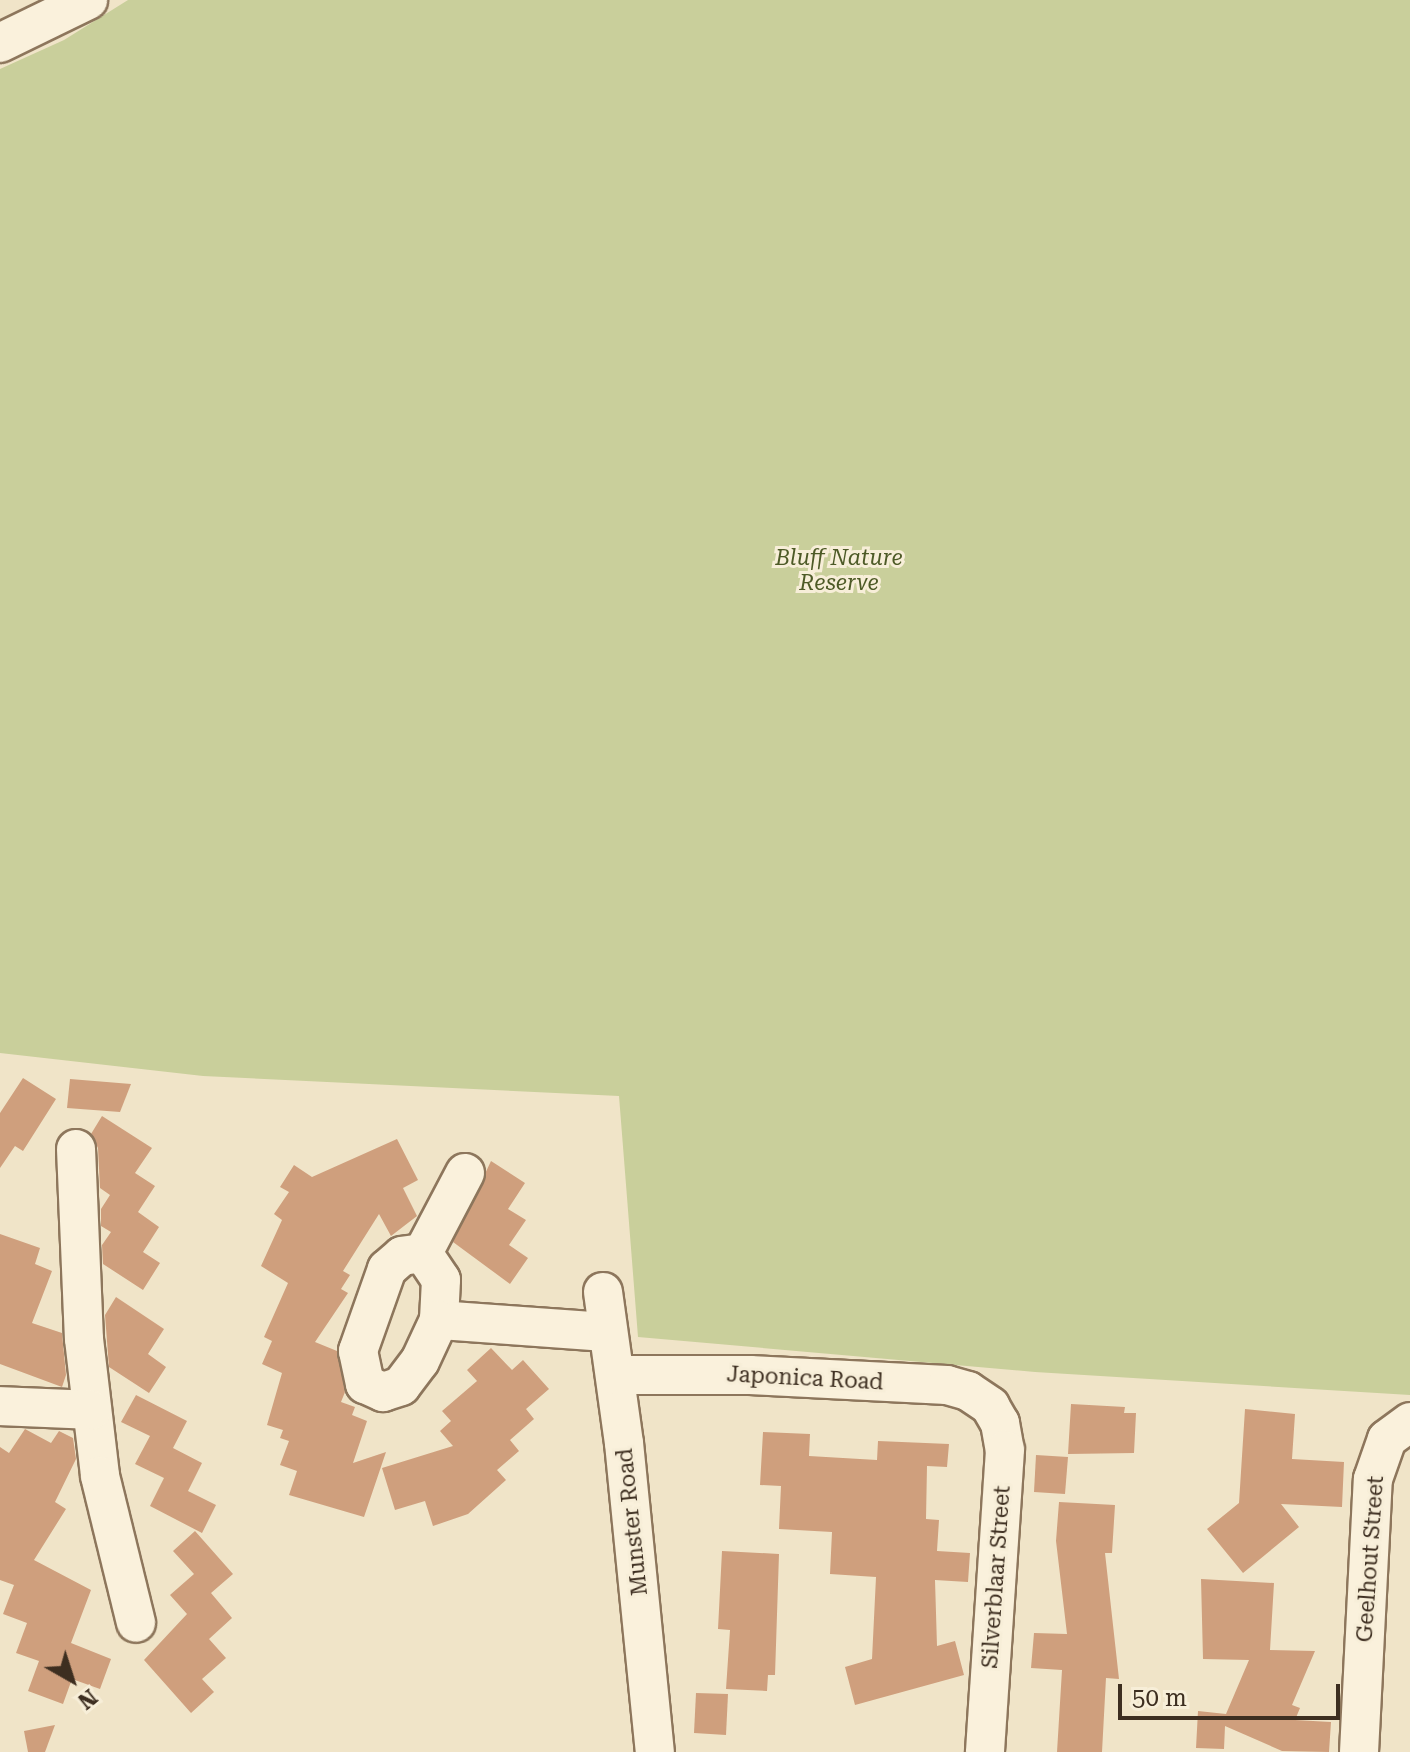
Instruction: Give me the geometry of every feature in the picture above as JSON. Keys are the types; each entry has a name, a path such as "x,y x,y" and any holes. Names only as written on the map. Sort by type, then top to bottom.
{"street":[{"path":"0,43 88,0"},
{"path":"76,1149 92,1410 100,1476 136,1623"},
{"path":"423,1253 465,1173"},
{"path":"423,1253 441,1280 439,1320 420,1361 401,1386 383,1392 365,1384 359,1375 358,1351 387,1269 402,1256 423,1253"},
{"name":"Munster Road","path":"603,1292 615,1375 655,1752"},
{"path":"439,1320 608,1332"},
{"name":"Japonica Road","path":"615,1375 750,1375 947,1385 968,1391 990,1406"},
{"path":"0,1406 92,1410"},
{"name":"Silverblaar Street","path":"985,1752 1005,1450 1000,1423 990,1406"},
{"name":"Geelhout Street","path":"1359,1752 1373,1479 1378,1456 1406,1423"}],"green space":[{"name":"Bluff Nature Reserve","path":"128,0 1410,0 1410,1395 1035,1372 638,1337 619,1096 203,1076 0,1053 0,69 64,40"}],"building":[{"path":"23,1078 56,1099 23,1151 15,1146 0,1168 0,1113"},
{"path":"70,1079 131,1084 120,1112 67,1108"},
{"path":"102,1116 152,1148 135,1173 155,1186 138,1212 159,1227 143,1252 160,1263 143,1290 103,1264 102,1245 111,1232 101,1226 101,1209 110,1195 100,1188 98,1148 91,1134"},
{"path":"397,1139 418,1180 403,1188 417,1216 391,1236 379,1214 343,1271 350,1275 341,1289 348,1293 315,1342 337,1351 345,1392 341,1402 355,1407 352,1415 367,1421 353,1463 386,1452 364,1517 289,1495 297,1471 280,1465 289,1441 280,1438 283,1430 267,1425 282,1373 262,1364 272,1341 264,1337 288,1283 261,1266 282,1220 274,1214 289,1192 280,1187 294,1165 312,1177"},
{"path":"491,1161 525,1183 508,1209 526,1220 509,1245 528,1258 510,1284 453,1242"},
{"path":"0,1234 40,1248 35,1264 52,1271 32,1323 62,1333 66,1375 62,1387 0,1364"},
{"path":"116,1297 164,1329 148,1354 166,1367 149,1393 109,1367 105,1315"},
{"path":"491,1348 512,1370 523,1360 549,1389 526,1409 534,1419 510,1440 519,1451 497,1470 506,1480 468,1514 433,1526 425,1501 395,1510 382,1468 453,1446 440,1431 451,1421 442,1411 477,1381 467,1370"},
{"path":"136,1395 187,1421 173,1448 202,1463 188,1491 216,1505 202,1533 150,1506 164,1478 135,1464 150,1436 121,1422"},
{"path":"1071,1404 1125,1407 1124,1413 1136,1413 1134,1453 1068,1454"},
{"path":"1245,1409 1295,1414 1292,1459 1344,1462 1342,1507 1281,1504 1299,1527 1243,1573 1207,1529 1239,1503"},
{"path":"25,1429 51,1443 59,1431 73,1438 76,1459 55,1502 66,1509 34,1560 91,1590 71,1643 111,1659 100,1689 72,1679 63,1704 28,1691 39,1661 16,1653 27,1623 3,1614 14,1585 0,1580 0,1447 9,1453"},
{"path":"763,1432 810,1434 809,1456 877,1460 878,1441 949,1444 947,1467 927,1466 926,1519 939,1520 937,1551 970,1553 968,1582 935,1580 937,1646 955,1641 964,1675 855,1705 845,1667 872,1659 876,1577 830,1574 832,1532 779,1529 781,1486 760,1485"},
{"path":"1036,1455 1068,1457 1065,1494 1034,1492"},
{"path":"1059,1502 1115,1505 1112,1553 1105,1553 1119,1679 1106,1678 1102,1752 1057,1752 1062,1670 1031,1668 1034,1633 1067,1634 1056,1541"},
{"path":"195,1531 233,1574 211,1593 232,1618 209,1639 226,1658 202,1679 214,1692 191,1713 144,1660 187,1614 170,1595 194,1574 173,1551"},
{"path":"722,1551 779,1554 775,1675 768,1675 767,1691 726,1689 730,1630 718,1629"},
{"path":"1201,1579 1274,1583 1270,1650 1315,1651 1292,1705 1300,1708 1295,1720 1331,1722 1329,1752 1282,1751 1225,1726 1224,1749 1196,1748 1198,1711 1226,1714 1249,1660 1203,1659"},
{"path":"696,1693 728,1694 726,1735 694,1733"},
{"path":"55,1725 45,1752 28,1752 24,1731"}]}
